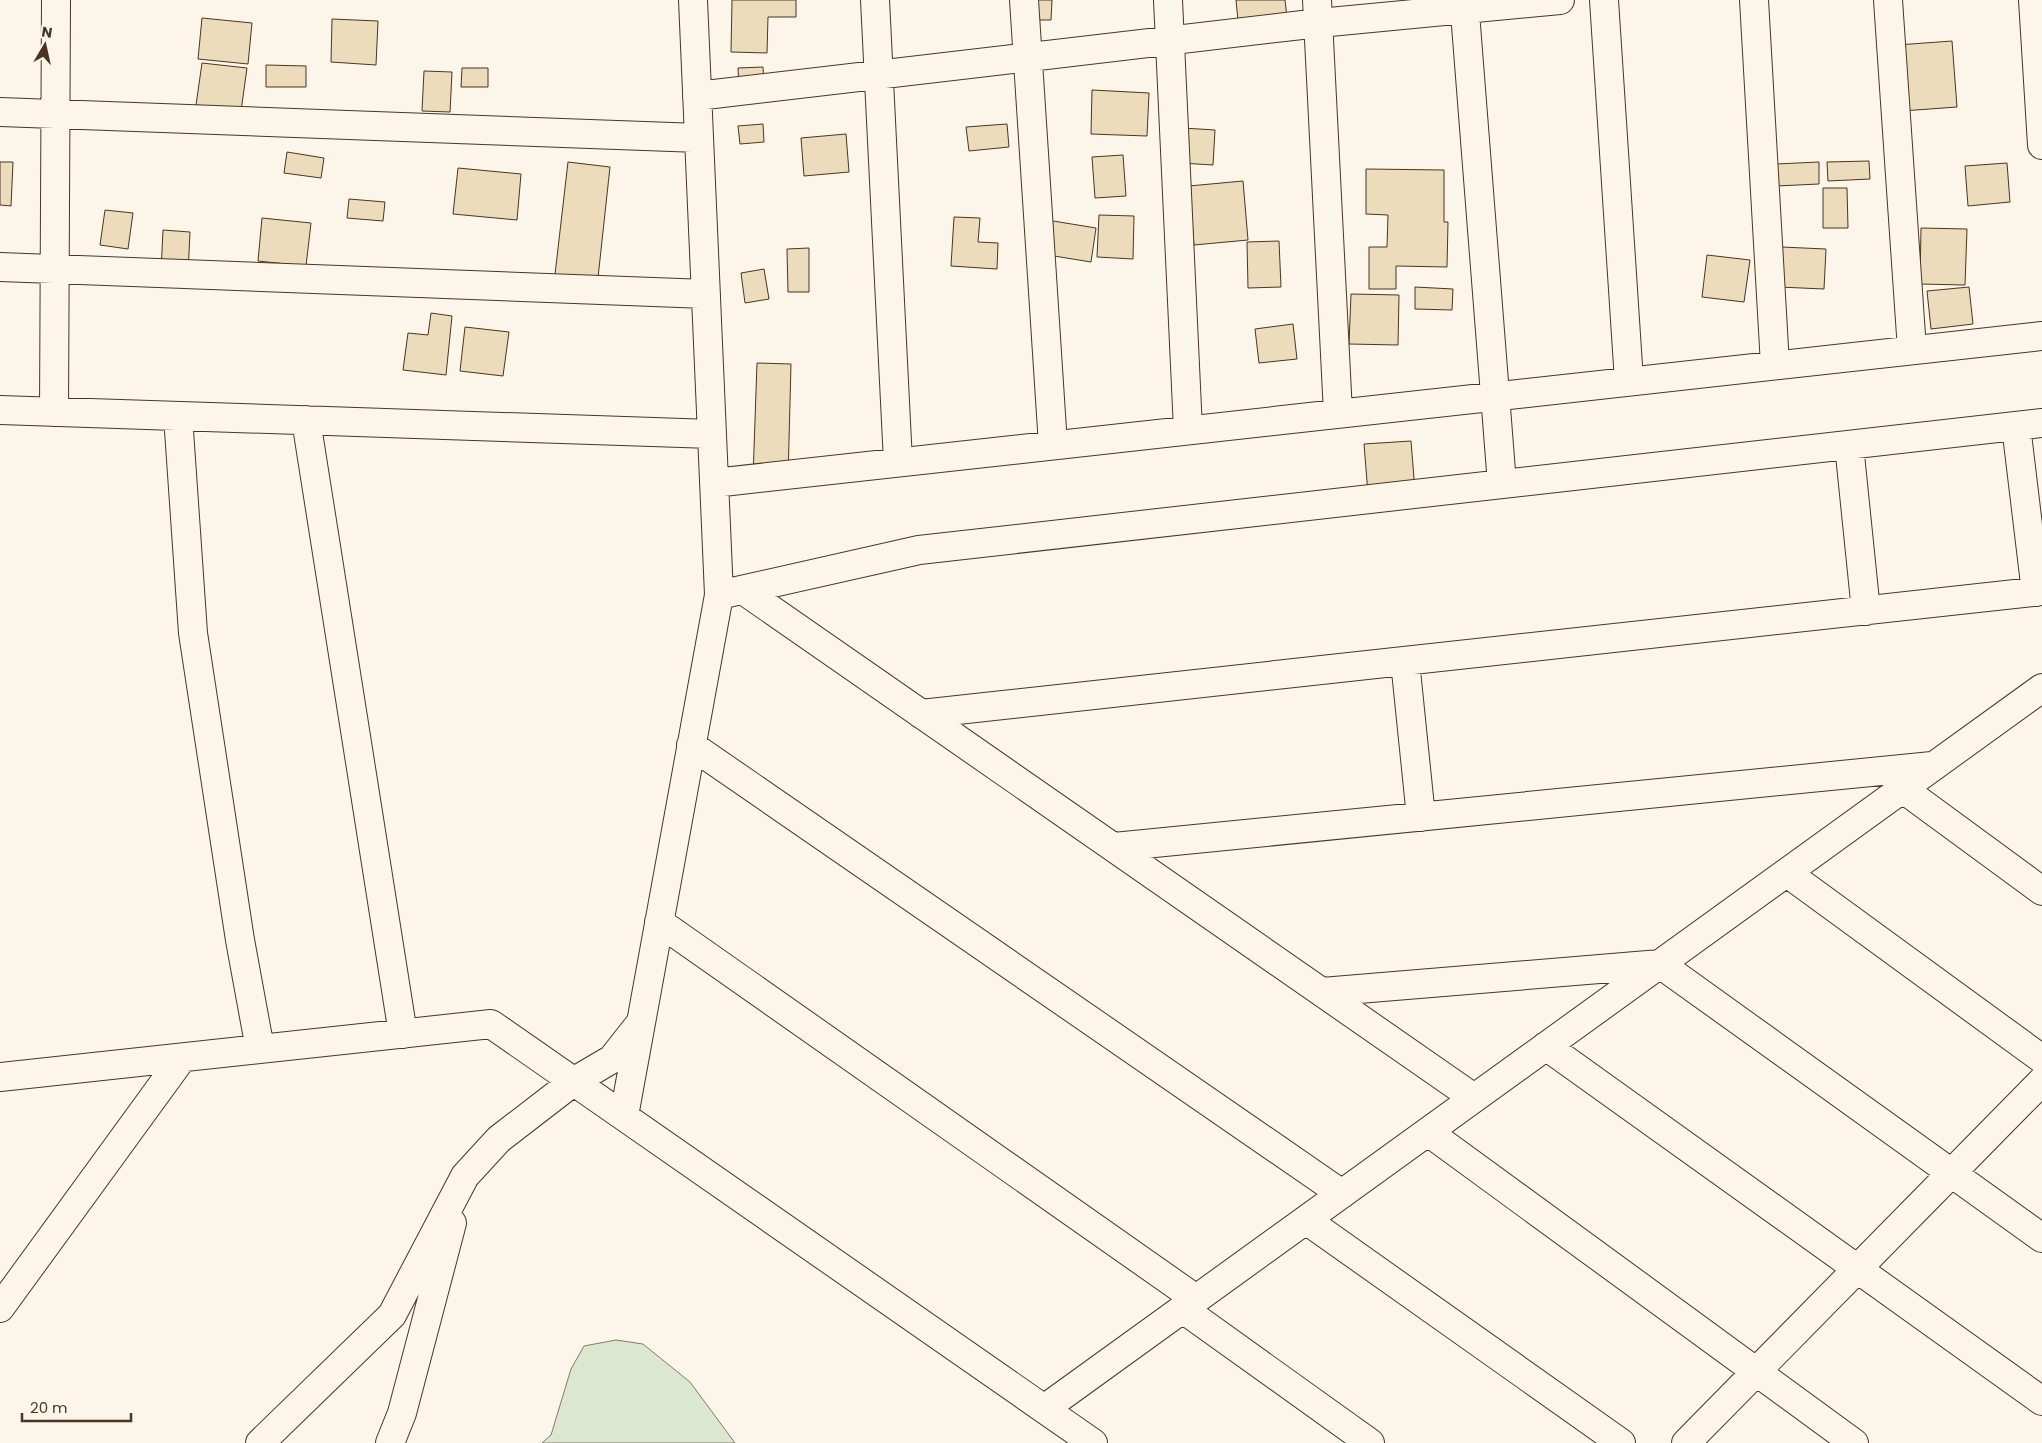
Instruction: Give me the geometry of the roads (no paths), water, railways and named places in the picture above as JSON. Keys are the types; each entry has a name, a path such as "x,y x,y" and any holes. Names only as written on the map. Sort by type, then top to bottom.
{"street":[{"path":"54,412 56,0"},
{"path":"624,1116 691,745 731,592 714,483 693,0"},
{"path":"875,0 898,462"},
{"path":"1024,0 1053,445"},
{"path":"1168,0 1188,430"},
{"path":"697,96 1170,40 1318,11 1560,0"},
{"path":"1604,0 1629,381"},
{"path":"1754,0 1775,365"},
{"path":"1888,0 1912,350"},
{"path":"2033,0 2042,145"},
{"path":"1464,5 1502,484"},
{"path":"1318,11 1338,413"},
{"path":"0,112 699,138"},
{"path":"0,267 706,294"},
{"path":"714,483 2042,336"},
{"path":"0,410 712,434"},
{"path":"178,416 193,633 240,940 260,1050"},
{"path":"306,420 403,1034"},
{"path":"731,592 919,550 2029,425 2039,592 922,714"},
{"path":"1849,445 1866,611"},
{"path":"731,592 922,714 1474,1098"},
{"path":"1405,661 1422,817"},
{"path":"1044,1409 2042,688"},
{"path":"691,745 1342,1194"},
{"path":"1114,847 1934,766"},
{"path":"1903,789 2042,891"},
{"path":"1786,873 2042,1059"},
{"path":"659,922 1190,1304 1370,1443"},
{"path":"1322,992 1660,964 2042,1238"},
{"path":"260,1443 392,1315 465,1176 499,1139 573,1082 612,1059 641,1023"},
{"path":"0,1077 491,1024 1093,1443"},
{"path":"1546,1046 2042,1401"},
{"path":"0,1308 182,1058"},
{"path":"1686,1443 2042,1081"},
{"path":"1428,1132 1854,1443"},
{"path":"390,1443 402,1413 465,1176"},
{"path":"1306,1220 1621,1443"}]}
